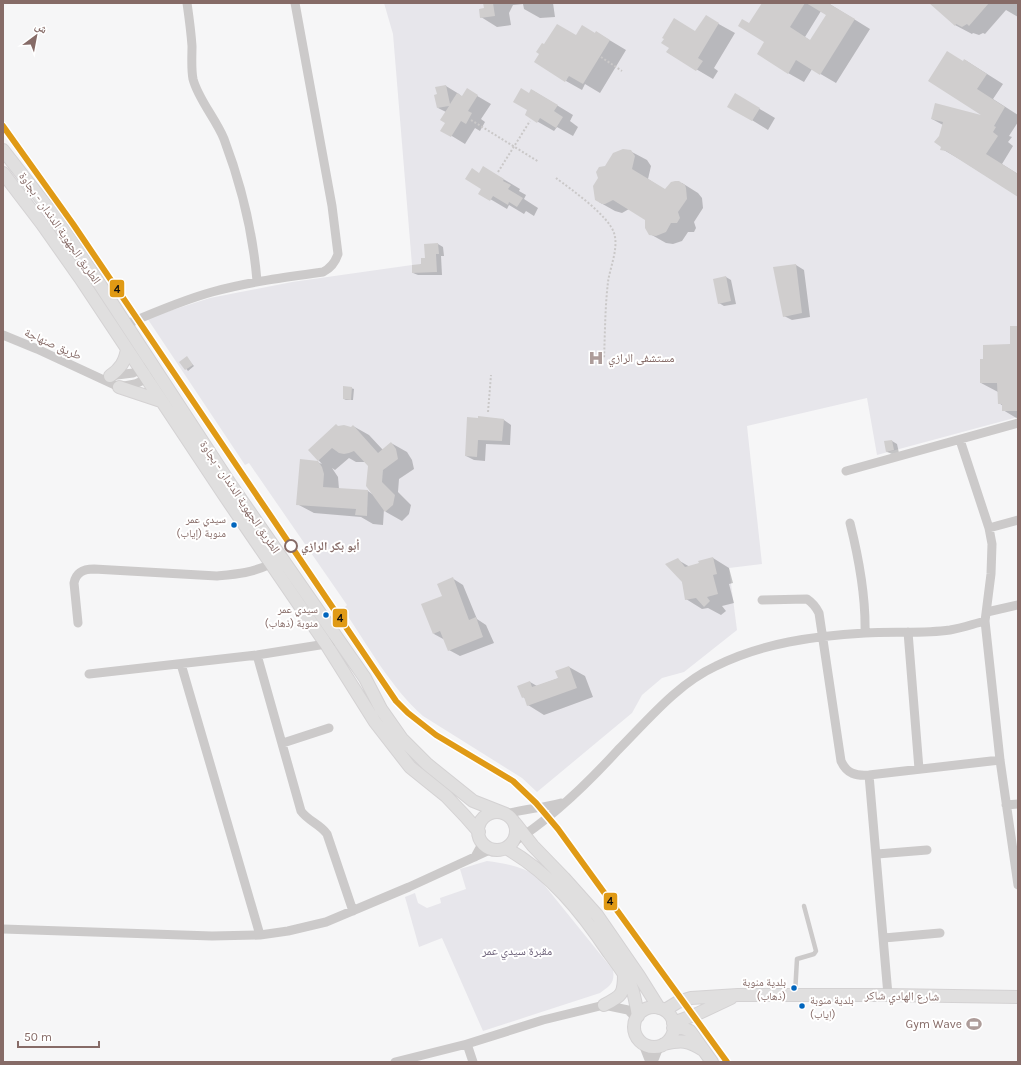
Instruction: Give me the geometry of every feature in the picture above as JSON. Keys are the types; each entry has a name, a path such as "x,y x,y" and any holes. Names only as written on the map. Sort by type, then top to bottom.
{"main road":[{"name":"الطريق الجهوية الدندان - بجاوة","path":"3,150 52,213 156,368 332,642 375,722 410,767 446,796 480,835"},
{"name":"الطريق الجهوية الدندان - بجاوة","path":"3,172 42,224 271,564 332,642 365,678 381,709 402,739 427,764 473,801 506,814"},
{"path":"110,376 120,367 127,349"},
{"path":"119,387 161,401"},
{"path":"515,823 516,835 509,846 501,849 492,849 487,846 480,835 481,822 489,814 494,812 506,814 511,818 525,835 533,846 597,915 673,1025 690,1031 709,1057"},
{"path":"509,846 540,870 557,886 596,934 624,974 632,987 637,1017 634,1030 639,1040 648,1046 662,1045 680,1040 698,1047 709,1057"},
{"path":"604,1005 620,996 624,989 624,974"},
{"name":"شارع الهادي شاكر","path":"673,1025 738,995"},
{"name":"شارع الهادي شاكر","path":"662,1009 691,998 738,995 1018,997"},
{"path":"637,1017 645,1010 650,1008 662,1009"},
{"path":"690,1031 697,1014"},
{"path":"662,1045 671,1037 673,1025"}],"street":[{"path":"187,3 192,44 193,78 200,95 216,121 224,138 235,172 251,233 257,281"},
{"path":"127,324 187,300 212,292 257,281 323,272 333,265 338,254 332,206 295,3"},
{"name":"طريق صنهاجة","path":"3,335 119,387 135,384 144,374 156,368"},
{"name":"طريق صنهاجة","path":"94,376 144,374"},
{"path":"846,471 1018,423"},
{"path":"960,440 990,528 992,558 986,617 1000,760 1018,885"},
{"path":"990,528 1018,520"},
{"path":"850,523 857,551 864,599 866,633"},
{"path":"78,623 74,583 75,578 82,570 94,569 217,576 254,571 271,564"},
{"path":"762,600 807,599 812,602 819,613 821,637 841,761 843,766 851,773 857,776 1000,760"},
{"path":"509,846 525,835 595,775 676,692 695,677 714,666 751,651 775,644 821,637 866,633 949,630 1018,605"},
{"path":"908,632 919,769"},
{"path":"89,674 257,655 332,642"},
{"path":"257,655 301,811 327,834 353,911"},
{"path":"181,664 260,935"},
{"path":"283,743 329,728"},
{"path":"869,774 888,995"},
{"path":"506,814 524,809 540,808 564,802"},
{"path":"1006,805 1018,804"},
{"path":"475,857 481,846 480,835"},
{"path":"3,929 164,935 260,935 307,927 326,922 492,849"},
{"path":"877,854 927,850"},
{"path":"884,938 940,933"},
{"path":"395,1062 426,1059 467,1044 543,1020 604,1005 628,1010 637,1017"},
{"path":"467,1044 473,1062"},
{"path":"643,1044 651,1062"},
{"path":"651,1062 662,1045"}],"lane":[{"path":"795,995 798,959 816,952 804,906"}],"path":[{"path":"601,58 622,71"},
{"path":"471,120 539,162"},
{"path":"498,172 530,121"},
{"path":"556,178 581,197 606,220 614,233 615,244 608,282 604,359"},
{"path":"488,412 491,375"}],"green space":[{"name":"مستشفى الرازي","path":"384,3 1018,3 1018,417 877,455 867,398 747,426 762,564 729,568 737,630 684,672 662,678 642,695 632,713 537,792 522,778 423,716 400,692 380,665 343,609 347,605 249,463 245,465 147,318 210,298 292,282 412,265 393,34"},
{"name":"مقبرة سيدي عمر","path":"487,861 513,866 537,876 613,970 613,978 609,986 600,993 483,1031 442,938 419,947 405,897 415,893 418,903 427,908 441,903 440,898 466,889 460,869"}],"building":[{"path":"483,3 493,3 495,16 480,18 479,9 484,8"},
{"path":"762,3 805,3 790,27 810,40 826,15 806,3 828,3 855,19 820,75 796,60 788,74 757,54 764,42 738,26 742,19 749,23"},
{"path":"929,3 989,3 969,26 967,24 962,27 956,24 955,26"},
{"path":"706,15 719,23 698,58 703,61 696,71 666,52 669,48 661,43 664,39 662,38 674,18 695,31"},
{"path":"557,24 576,35 582,25 595,33 596,31 610,40 583,84 569,76 565,82 534,62 539,54 536,52 542,43 544,44"},
{"path":"947,51 963,61 964,59 987,74 977,89 1005,107 994,126 996,127 993,132 998,136 986,154 1018,174 1018,197 946,151 940,150 941,147 934,142 939,136 943,122 931,119 935,103 981,115 928,81"},
{"path":"446,85 450,104 457,93 462,96 467,88 478,95 468,111 472,113 466,124 461,121 451,137 440,131 445,123 440,120 449,106 437,108 434,95 437,94 435,87"},
{"path":"521,88 529,93 531,89 558,105 554,111 563,117 556,128 540,118 537,123 525,115 527,110 513,102"},
{"path":"735,93 760,108 752,121 727,107"},
{"path":"623,149 631,150 635,156 632,169 665,189 671,182 675,181 679,181 685,185 687,199 678,212 680,218 677,223 671,223 666,232 656,236 649,235 645,228 645,220 613,200 602,204 595,200 593,186 598,178 596,172 599,167 605,166 613,153"},
{"path":"483,166 504,179 503,181 511,185 508,189 523,198 517,207 509,202 508,205 493,196 490,201 478,194 481,189 465,179 472,168 479,173"},
{"path":"438,243 439,254 436,254 437,272 412,273 412,265 421,264 421,258 425,258 424,244"},
{"path":"796,264 802,313 783,317 773,267"},
{"path":"726,276 731,301 718,304 713,279"},
{"path":"1010,326 1018,326 1018,411 1002,411 1002,404 998,404 997,383 980,383 980,359 983,359 983,345 1010,344"},
{"path":"187,356 193,365 185,370 179,362"},
{"path":"343,386 352,387 351,400 343,399"},
{"path":"478,416 504,419 502,441 478,440 477,457 465,456 467,417 478,418"},
{"path":"336,424 338,426 344,425 351,427 353,425 378,453 391,442 396,449 398,459 383,470 382,482 395,495 393,505 385,512 366,486 368,466 354,451 344,454 339,453 332,448 318,461 308,450"},
{"path":"892,440 894,450 886,452 884,441"},
{"path":"300,459 318,461 324,474 323,487 368,490 367,516 355,515 356,509 296,505"},
{"path":"713,557 717,574 713,575 718,594 707,597 710,601 704,607 696,598 685,600 682,582 665,564 678,558 685,567 699,563 698,561"},
{"path":"453,577 469,620 476,617 483,637 448,651 440,631 433,634 421,604 442,596 437,584"},
{"path":"569,666 577,688 527,706 524,697 522,698 517,686 530,681 532,687 558,678 555,671"}],"transit line":[{"name":"4","path":"3,126 73,224 396,701 408,713 436,735 513,781 536,803 558,829 727,1062"}],"place":[{"name":"مستشفى الرازي","path":"596,358"},
{"name":"سيدي عمر منوبة (إياب)","path":"234,525"},
{"name":"أبو بكر الرازي","path":"291,546"},
{"name":"سيدي عمر منوبة (ذهاب)","path":"326,615"},
{"name":"بلدية منوبة (ذهاب)","path":"794,988"},
{"name":"بلدية منوبة (إياب)","path":"802,1006"},
{"name":"Gym Wave","path":"974,1024"}]}
